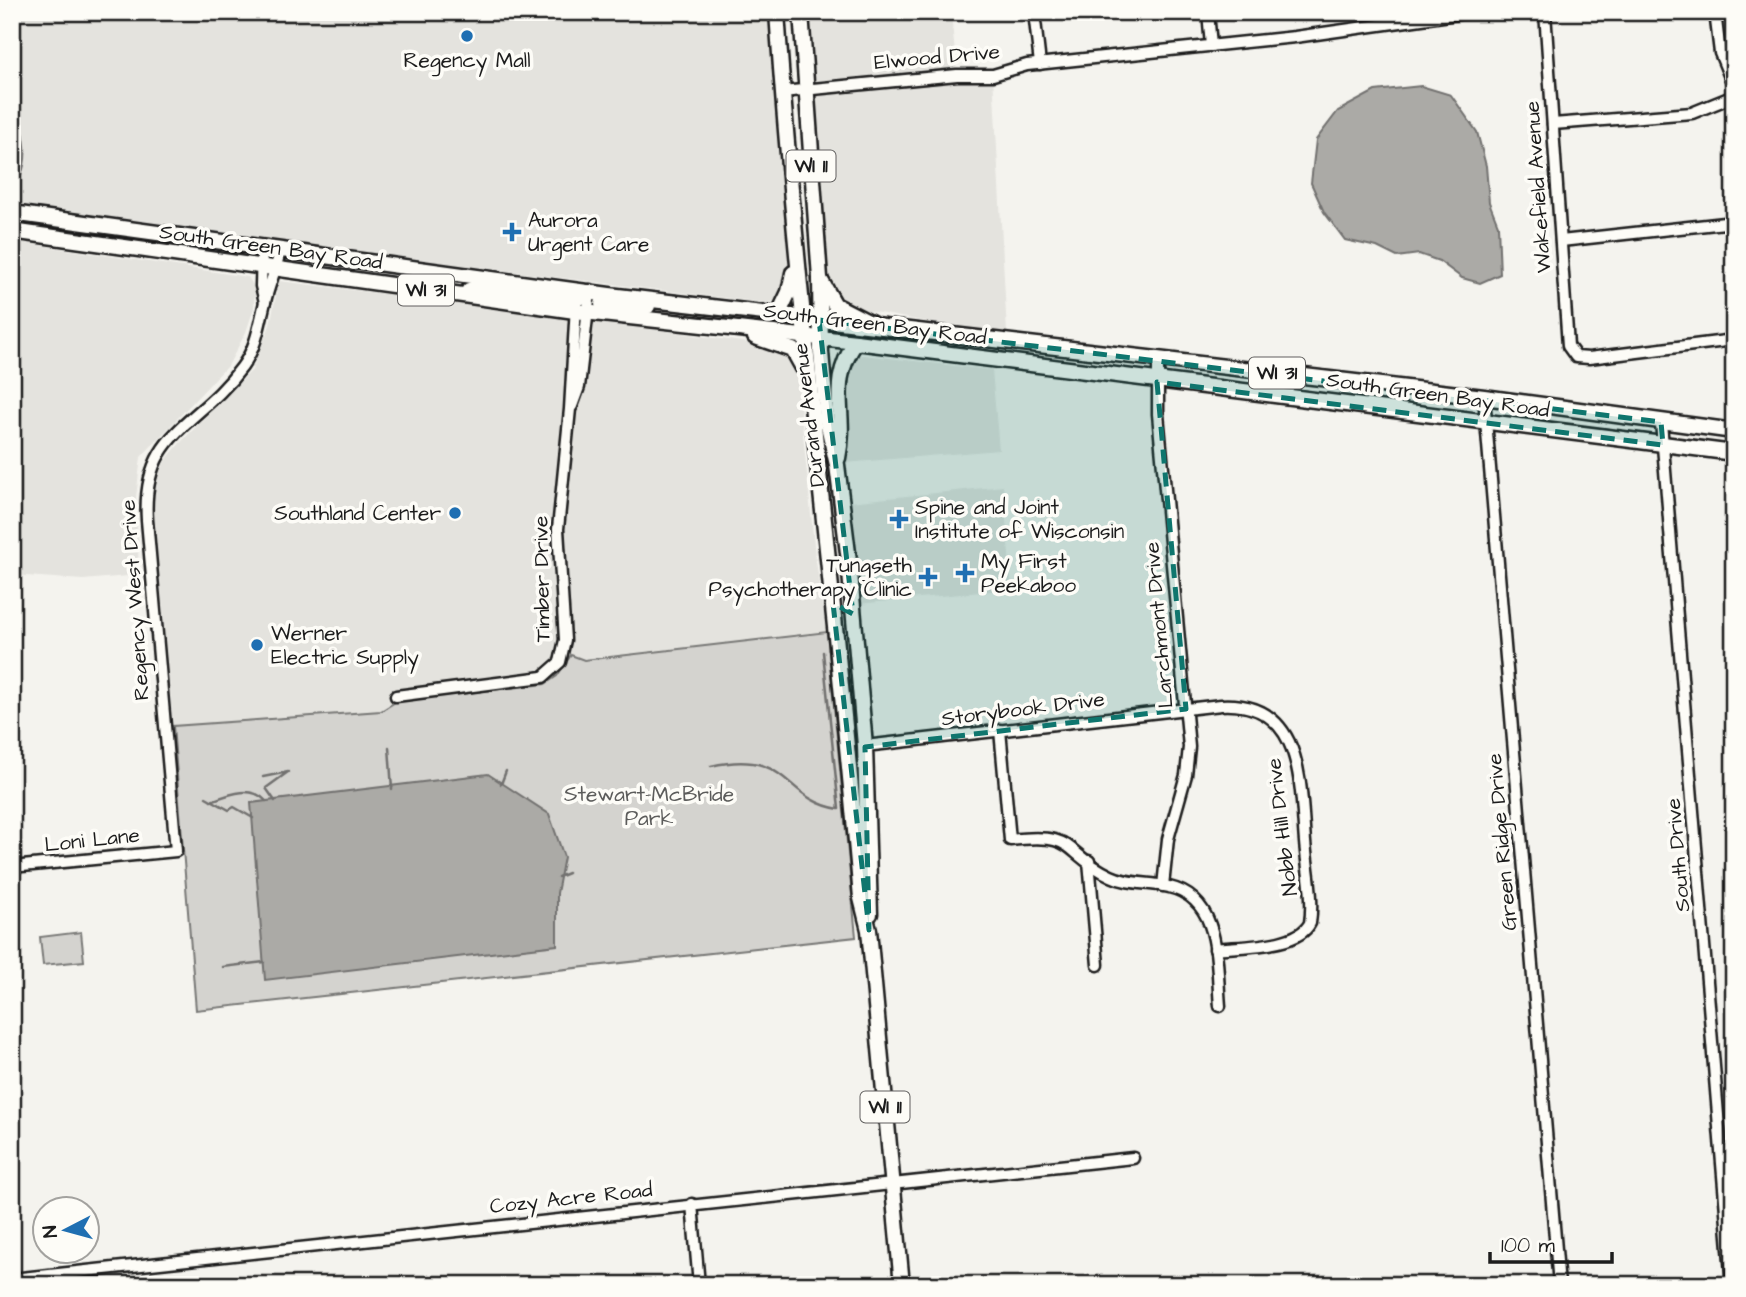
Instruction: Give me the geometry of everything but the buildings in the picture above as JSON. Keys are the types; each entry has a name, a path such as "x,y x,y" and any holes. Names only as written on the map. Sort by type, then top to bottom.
{"main road":[{"name":"Durand Avenue","path":"777,12 808,379 833,603 861,898 869,930"},
{"name":"Durand Avenue","path":"800,12 820,278 819,320 827,421 849,561 865,746 871,897 869,930 902,1285"},
{"name":"South Green Bay Road","path":"12,213 155,234 262,258"},
{"path":"12,224 30,227 60,221"},
{"name":"South Green Bay Road","path":"12,231 133,249 172,248 262,258"},
{"path":"43,236 59,233 132,241 155,234"},
{"path":"778,315 789,292 796,254"},
{"path":"262,258 278,261"},
{"name":"South Green Bay Road","path":"278,261 421,281 466,275 720,327 1734,453"},
{"name":"South Green Bay Road","path":"278,261 437,292 690,304 1484,397 1734,431"},
{"path":"820,278 835,305 879,327"},
{"path":"720,327 793,350 808,379"},
{"path":"836,465 842,439 838,387 842,361 856,342"},
{"path":"826,555 838,570 845,568 849,561"},
{"path":"833,603 853,617"}],"street":[{"path":"1034,12 1040,64"},
{"path":"1208,12 1211,46"},
{"name":"Elwood Drive","path":"782,92 957,75 993,75 1040,64 1211,46 1389,18 1471,12"},
{"name":"Wakefield Avenue","path":"1545,12 1569,346 1576,357 1734,340"},
{"path":"1715,12 1720,53 1734,87"},
{"path":"1553,124 1692,113 1734,96"},
{"path":"1561,241 1734,222"},
{"name":"Regency West Drive","path":"262,258 265,302"},
{"name":"Regency West Drive","path":"176,851 158,657 147,481 165,445 243,366 260,330 265,302 278,261"},
{"name":"Timber Drive","path":"396,696 542,677 560,662 565,640 558,529 583,301"},
{"name":"Larchmont Drive","path":"1158,360 1157,382 1186,709 1186,775 1168,839 1163,886"},
{"name":"Green Ridge Drive","path":"1484,397 1559,1285"},
{"name":"South Drive","path":"1661,422 1732,1285"},
{"name":"Nobb Hill Drive","path":"1186,709 1229,705 1264,714 1282,730 1298,762 1310,923 1303,934 1292,940 1215,949"},
{"name":"Storybook Drive","path":"865,746 1186,709"},
{"path":"1000,730 1010,840 1055,839 1070,845 1116,879 1163,886 1187,894 1202,907 1211,924 1220,1006"},
{"name":"Loni Lane","path":"12,867 176,851"},
{"path":"1089,861 1098,965"},
{"name":"Cozy Acre Road","path":"12,1279 1133,1158"},
{"path":"692,1204 699,1285"}],"highlighted area":[{"path":"819,320 1661,422 1663,445 1157,382 1186,709 865,747 869,930 833,603 853,614"}],"shaded area":[{"path":"12,12 769,12 789,275 780,295 772,302 764,303 249,239 12,204"},
{"path":"807,12 951,12 957,75 993,75 1007,333 937,324 848,307 836,299 829,284 822,224"},
{"path":"1421,86 1451,95 1477,132 1486,166 1489,202 1498,225 1500,274 1480,283 1462,278 1439,261 1419,254 1397,257 1377,247 1345,240 1324,212 1311,183 1316,140 1338,111 1375,91"},
{"path":"12,105 24,134 25,158 19,178 12,185"},
{"path":"12,241 248,277 255,288 254,308 246,332 229,364 141,457 136,497 139,575 83,580 12,575"},
{"path":"279,281 542,313 789,351 796,363 815,555 827,632 584,660 554,654 549,665 534,674 396,690 397,701 381,711 173,726 153,505 155,481 165,461 180,443 252,370 270,325"},
{"path":"855,356 992,370 999,450 845,463 841,386"},
{"path":"1003,486 1012,589 858,604 849,502"},
{"path":"488,774 549,814 564,857 557,893 557,945 265,980 251,803"}],"green space":[{"name":"Stewart-McBride Park","path":"827,632 856,937 196,1010 173,726 381,711 397,701 545,684 557,676 571,655 584,660"},
{"path":"81,932 84,961 43,965 40,937"}],"waterway":[{"path":"711,766 737,762 772,769 806,796 820,804 839,809 823,652"},
{"path":"389,747 392,789"},
{"path":"501,784 506,771"},
{"path":"263,777 288,772 266,788 275,801"},
{"path":"211,801 240,792 254,793 266,801"},
{"path":"206,797 229,810 234,807 253,818"},
{"path":"558,877 568,873"},
{"path":"223,967 264,962"}],"place":[{"name":"Regency Mall","path":"467,36"},
{"name":"Aurora Urgent Care","path":"512,232"},
{"name":"Southland Center","path":"455,513"},
{"name":"Spine and Joint Institute of Wisconsin","path":"899,519"},
{"name":"My First Peekaboo","path":"965,573"},
{"name":"Tungseth Psychotherapy Clinic","path":"928,577"},
{"name":"Werner Electric Supply","path":"257,645"}]}
